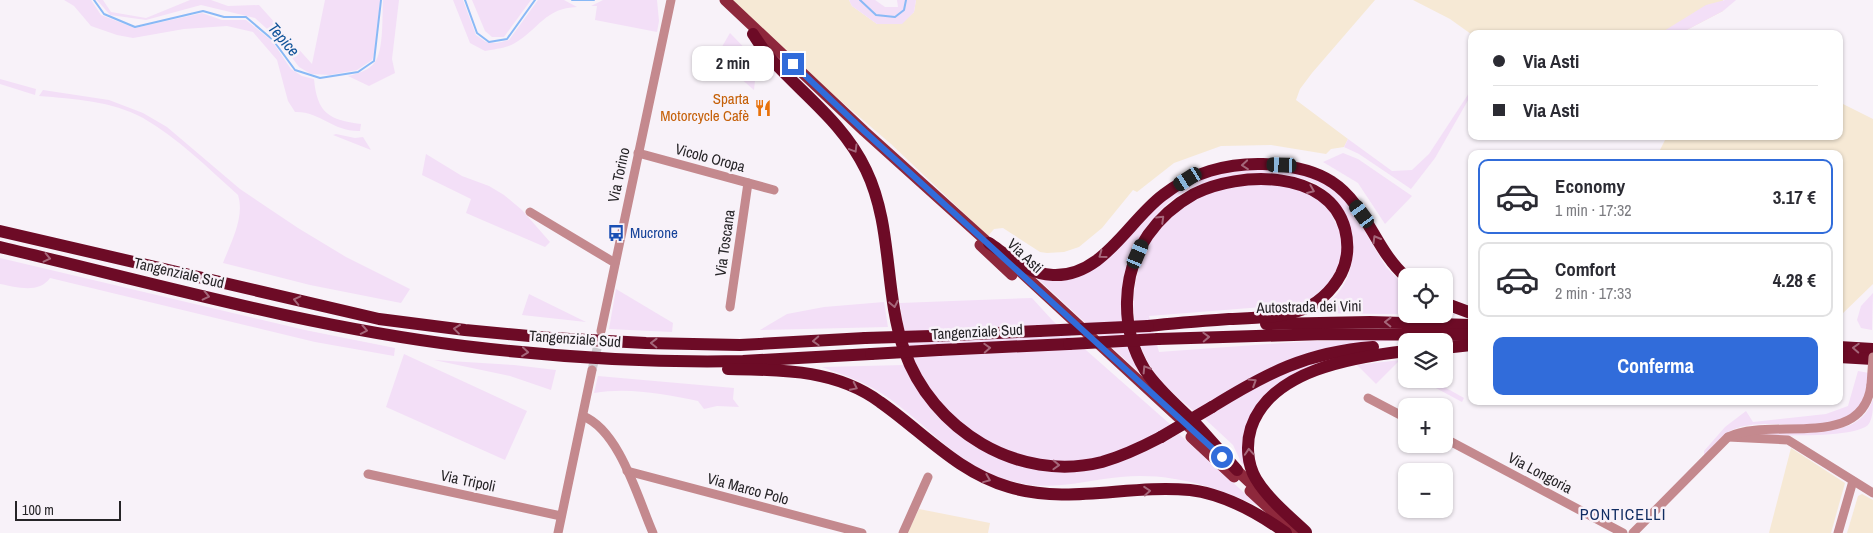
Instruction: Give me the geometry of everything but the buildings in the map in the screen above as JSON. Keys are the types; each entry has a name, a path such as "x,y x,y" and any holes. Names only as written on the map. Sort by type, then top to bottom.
{"highway":[{"path":"753,34 772,60 827,112 848,140 866,169 884,226 891,286 904,350 918,383 934,406 952,424 974,441 999,454 1024,462 1051,465 1101,462 1133,452 1162,437 1261,377 1300,361 1354,349 1398,346"},
{"path":"989,243 1022,266 1052,275 1066,274 1082,269 1108,251 1162,195 1188,179 1224,168 1249,164 1282,165 1311,172 1331,181 1347,194 1380,245 1399,268"},
{"path":"1148,326 1272,316 1299,311 1312,304 1327,294 1344,267 1348,252 1342,220 1332,204 1318,193 1298,185 1269,180 1221,184 1195,194 1174,206 1155,225 1142,244 1133,265 1128,289 1127,312 1131,335 1143,365 1153,380 1237,470"},
{"name":"Tangenziale Sud","path":"0,231 379,319 551,338 740,345 1148,326"},
{"name":"Tangenziale Sud","path":"0,247 263,309 374,332 462,346 549,354 634,359 741,361 1158,339"},
{"path":"1453,306 1468,312"},
{"name":"Autostrada dei Vini","path":"1148,326 1342,322 1468,325"},
{"name":"Autostrada dei Vini","path":"1158,339 1324,334 1468,335"},
{"path":"1453,344 1468,345"},
{"path":"1453,347 1468,345"},
{"path":"1843,347 1873,349"},
{"path":"1303,533 1256,479 1248,449 1254,419 1262,405 1273,395 1304,375 1357,357 1398,352"},
{"path":"1843,357 1873,358"},
{"path":"634,359 674,367 789,370 825,376 851,386 880,401 954,462 982,478 1010,488 1045,494 1190,490 1232,502 1286,533"}],"main road":[{"name":"Via Asti","path":"718,0 860,136 1303,533"},
{"name":"Via Asti","path":"725,0 864,131 1237,470 1303,533"}],"street":[{"name":"Via Torino","path":"601,331 664,24 665,2"},
{"name":"Vicolo Oropa","path":"638,153 774,190"},
{"name":"Via Toscana","path":"730,307 748,183"},
{"path":"530,212 615,263"},
{"path":"1633,533 1728,437 1749,430 1819,427 1843,423 1860,412 1869,396 1873,358"},
{"path":"558,533 592,370"},
{"path":"1368,398 1398,414"},
{"path":"583,416 591,420 611,441 653,533"},
{"path":"1728,437 1788,440 1873,493"},
{"name":"Via Longoria","path":"1453,443 1623,533"},
{"name":"Via Marco Polo","path":"626,471 862,533"},
{"name":"Via Tripoli","path":"368,474 561,516"},
{"path":"903,533 928,477"},
{"path":"1838,533 1853,481"}],"shaded area":[{"path":"64,0 91,0 101,15 135,28 202,13 222,20 246,20 272,41 291,69 302,76 314,79 318,100 327,113 341,120 361,124 360,131 342,128 312,115 295,112 288,101 277,60 253,32 227,26 184,29 133,38 117,35 91,26 74,6"},
{"path":"97,0 103,0 111,12 146,18 190,0 211,0 228,6 259,5 312,64 325,0 380,0 376,49 372,60 357,70 330,75 311,74 299,67 278,39 255,18 201,5 146,20 110,15"},
{"path":"383,0 399,0 392,59 395,73 369,86 348,76 367,69 378,57 381,41"},
{"path":"453,0 463,0 476,35 486,42 497,43 509,40 538,0 564,0 577,7 566,8 550,15 512,45 485,51 470,43"},
{"path":"472,0 531,0 504,37 492,37 485,31"},
{"path":"603,0 657,0 659,21 657,32 595,20 597,6 591,6"},
{"path":"730,0 849,0 852,6 877,24 901,24 914,12 916,0 1375,0 1312,73 1300,89 1296,100 1348,139 1344,147 1331,149 1326,154 1271,145 1221,146 1174,163 1137,192 1133,190 1102,228 1079,247 1064,252 1047,253 1040,252 1003,228 994,229 988,236 891,144 822,85"},
{"path":"849,0 875,0 885,7 898,7 897,0 916,0 914,12 902,24 877,24 852,6"},
{"path":"1413,0 1723,0 1723,11 1687,30 1468,30 1468,32 1450,19"},
{"path":"1725,0 1736,0 1723,11 1687,30 1665,30 1706,5"},
{"path":"730,33 757,61 754,90 716,57"},
{"path":"0,79 36,89 35,95 0,84"},
{"path":"43,90 109,100 143,113 167,127 240,189 298,228 346,257 410,289 401,303 310,285 223,263 233,238 240,212 238,195 181,144 143,118 106,104 39,96"},
{"path":"1468,95 1468,100 1435,158 1411,189 1359,154 1344,147 1348,139 1392,171 1412,170 1429,154"},
{"path":"1843,104 1873,119 1873,284 1843,313 1843,150 1660,150 1665,140 1843,140"},
{"path":"333,135 355,138 363,137 371,150"},
{"path":"1343,153 1358,159 1412,196 1385,224 1358,183 1323,162"},
{"path":"426,154 462,176 489,186 504,195 522,210 550,242 545,247 466,213 471,199 422,175"},
{"path":"1235,169 1288,170 1325,183 1345,198 1386,267 1398,279 1398,314 1311,313 1338,293 1346,280 1351,265 1353,249 1351,234 1339,205 1329,193 1316,184 1299,178 1278,174 1230,177 1186,191 1168,203 1156,217 1129,278 1124,300 1143,376 1038,279 1066,280 1083,275 1095,268 1107,259 1160,203 1171,194 1178,189 1210,176"},
{"path":"1257,184 1283,186 1301,190 1317,197 1330,212 1341,232 1344,249 1339,269 1326,286 1302,304 1149,316 1159,352 1310,341 1398,340 1363,343 1322,351 1195,412 1173,393 1147,361 1136,331 1135,287 1140,265 1148,245 1160,227 1176,211 1195,198 1210,192"},
{"path":"0,258 305,330 395,348 394,356 315,342 50,278 45,283 34,288 20,288 0,284"},
{"path":"616,289 673,323 672,332 609,329"},
{"path":"1873,293 1872,330 1861,328 1857,320 1861,306"},
{"path":"529,294 586,322 522,315"},
{"path":"1032,298 1053,321 1171,425 1149,438 1114,454 1089,461 1076,462 1051,461 1027,457 1003,448 959,422 940,404 925,385 914,363 905,333 900,303"},
{"path":"884,302 888,327 760,330 787,314 824,307"},
{"path":"404,354 527,411 505,460 386,407"},
{"path":"1342,355 1298,375 1250,420 1251,474 1241,462 1233,445 1204,418 1283,371"},
{"path":"434,360 514,365 556,370 551,390 510,376"},
{"path":"1398,360 1376,384 1357,365"},
{"path":"904,365 924,400 943,421 977,448 1008,460 1110,463 1145,452 1179,434 1260,507 1210,487 1175,479 1140,476 1121,477 1044,486 1019,483 997,476 978,468 961,457 899,405 881,393 860,382 822,367"},
{"path":"1858,371 1869,373 1866,390 1861,406 1849,416 1835,422 1800,425 1764,424 1732,430 1704,456 1704,451 1725,427 1746,411 1753,422 1826,414 1848,406"},
{"path":"598,376 734,388 733,399 739,407 717,406 704,409 698,401 646,392 607,391 594,393"},
{"path":"1436,388 1446,388 1464,398 1462,402"},
{"path":"1873,399 1870,423 1860,429 1816,435 1758,436 1750,433 1820,431 1846,427 1863,416"},
{"path":"1791,448 1845,483 1831,533 1769,533"},
{"path":"1862,494 1873,500 1873,533 1847,533 1858,496"},
{"path":"919,509 990,523 988,533 907,533"}],"waterway":[{"name":"Tepice","path":"94,0 104,14 135,27 203,11 224,17 246,17 273,40 295,70 320,78 358,72 374,61 381,0"},
{"name":"Tepice","path":"465,0 477,33 489,42 507,39 535,0"},
{"name":"Tepice","path":"572,0 594,0"},
{"name":"Tepice","path":"860,0 876,15 895,17 904,10 906,0"}],"tunnel":[{"path":"592,370 600,336"}],"place":[{"name":"Sparta Motorcycle Cafè","path":"763,108"},
{"name":"Mucrone","path":"616,233"}],"district":[{"name":"PONTICELLI","path":"1623,514"}],"route":[{"path":"793,64 1222,457"}]}
